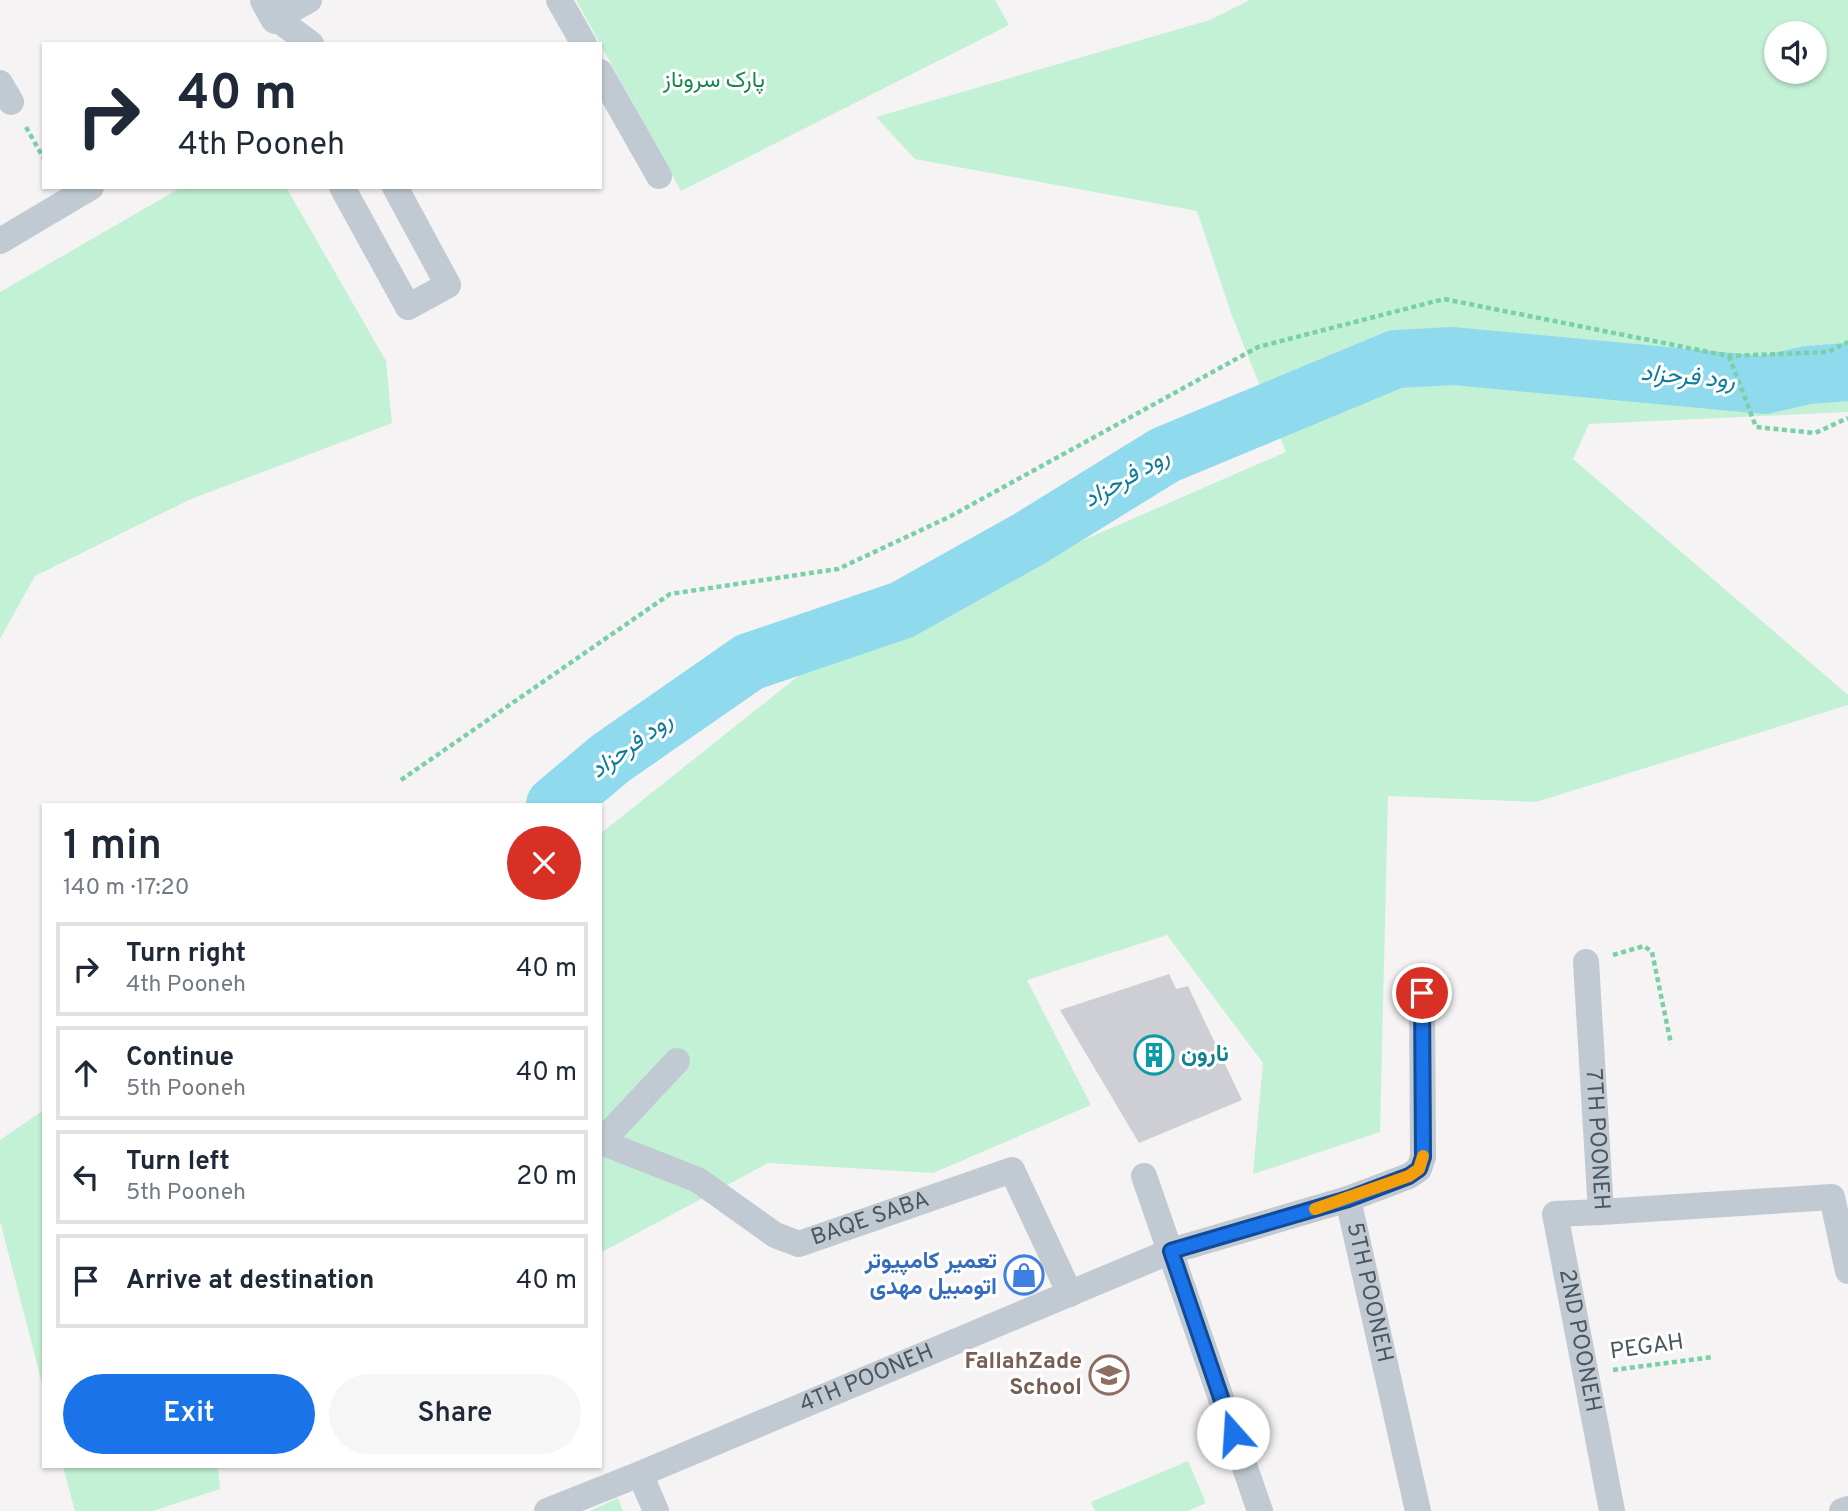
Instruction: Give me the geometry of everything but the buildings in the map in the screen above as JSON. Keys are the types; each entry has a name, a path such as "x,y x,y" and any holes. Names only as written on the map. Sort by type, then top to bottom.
{"street":[{"path":"308,42 274,21 309,0"},
{"path":"559,0 583,42"},
{"path":"602,76 659,176"},
{"path":"0,240 88,189"},
{"path":"343,189 408,307 449,285 396,189"},
{"name":"7TH POONEH","path":"1586,962 1601,1212 1832,1196 1848,1271"},
{"name":"5TH POONEH","path":"1418,1511 1348,1199 1409,1176 1419,1169 1423,1157 1422,993"},
{"name":"BAQE SABA","path":"602,1141 677,1061"},
{"name":"BAQE SABA","path":"602,1142 698,1180 775,1235 799,1244 1012,1170 1070,1294"},
{"path":"1144,1176 1259,1511"},
{"name":"4TH POONEH","path":"547,1511 640,1475 1171,1251 1348,1199"},
{"name":"2ND POONEH","path":"1601,1212 1555,1214 1612,1511"},
{"path":"640,1475 656,1511"},
{"path":"1842,1511 1848,1509"}],"path":[{"path":"6,93 42,156"},
{"path":"401,780 670,594 838,569 949,517 1258,347 1444,299 1729,357 1828,352 1848,342"},
{"path":"1729,357 1756,427 1815,433 1848,418"},
{"path":"1586,962 1644,946 1652,952 1671,1044"},
{"name":"PEGAH","path":"1587,1374 1713,1357"}],"green space":[{"name":"پارک سروناز","path":"576,0 995,0 1009,25 681,191 602,47 602,42 599,42"},
{"path":"1250,0 1848,0 1848,412 1589,424 1573,459 1848,695 1848,705 1536,802 1388,796 1380,1132 1253,1174 1263,1063 1167,935 1027,980 1091,1105 933,1173 768,1163 602,1252 602,832 831,650 1286,452 1231,313 1197,211 915,159 876,117 1210,20"},
{"path":"179,189 287,189 386,361 392,423 191,499 35,576 0,639 0,292"},
{"path":"42,1111 42,1383 0,1221 0,1140"},
{"path":"1188,1461 1206,1503 1188,1511 1095,1511 1091,1502"},
{"path":"63,1468 218,1468 220,1489 153,1511 75,1511"},
{"path":"618,1498 623,1511 590,1511"}],"waterway":[{"name":"رود فرحزاد","path":"557,803 611,758 749,662 902,610 1029,539 1165,455 1396,359 1453,356 1764,385 1808,375 1848,372"}],"slow traffic":[{"path":"1315,1209 1409,1176 1419,1169 1423,1156"}],"place":[{"name":"نارون","path":"1154,1055"},
{"name":"تعمیر کامپیوتر اتومبیل مهدی","path":"1024,1275"},
{"name":"FallahZade School","path":"1109,1375"}],"route":[{"path":"1233,1433 1171,1251 1348,1199 1409,1176 1419,1169 1423,1157 1422,993"}]}
